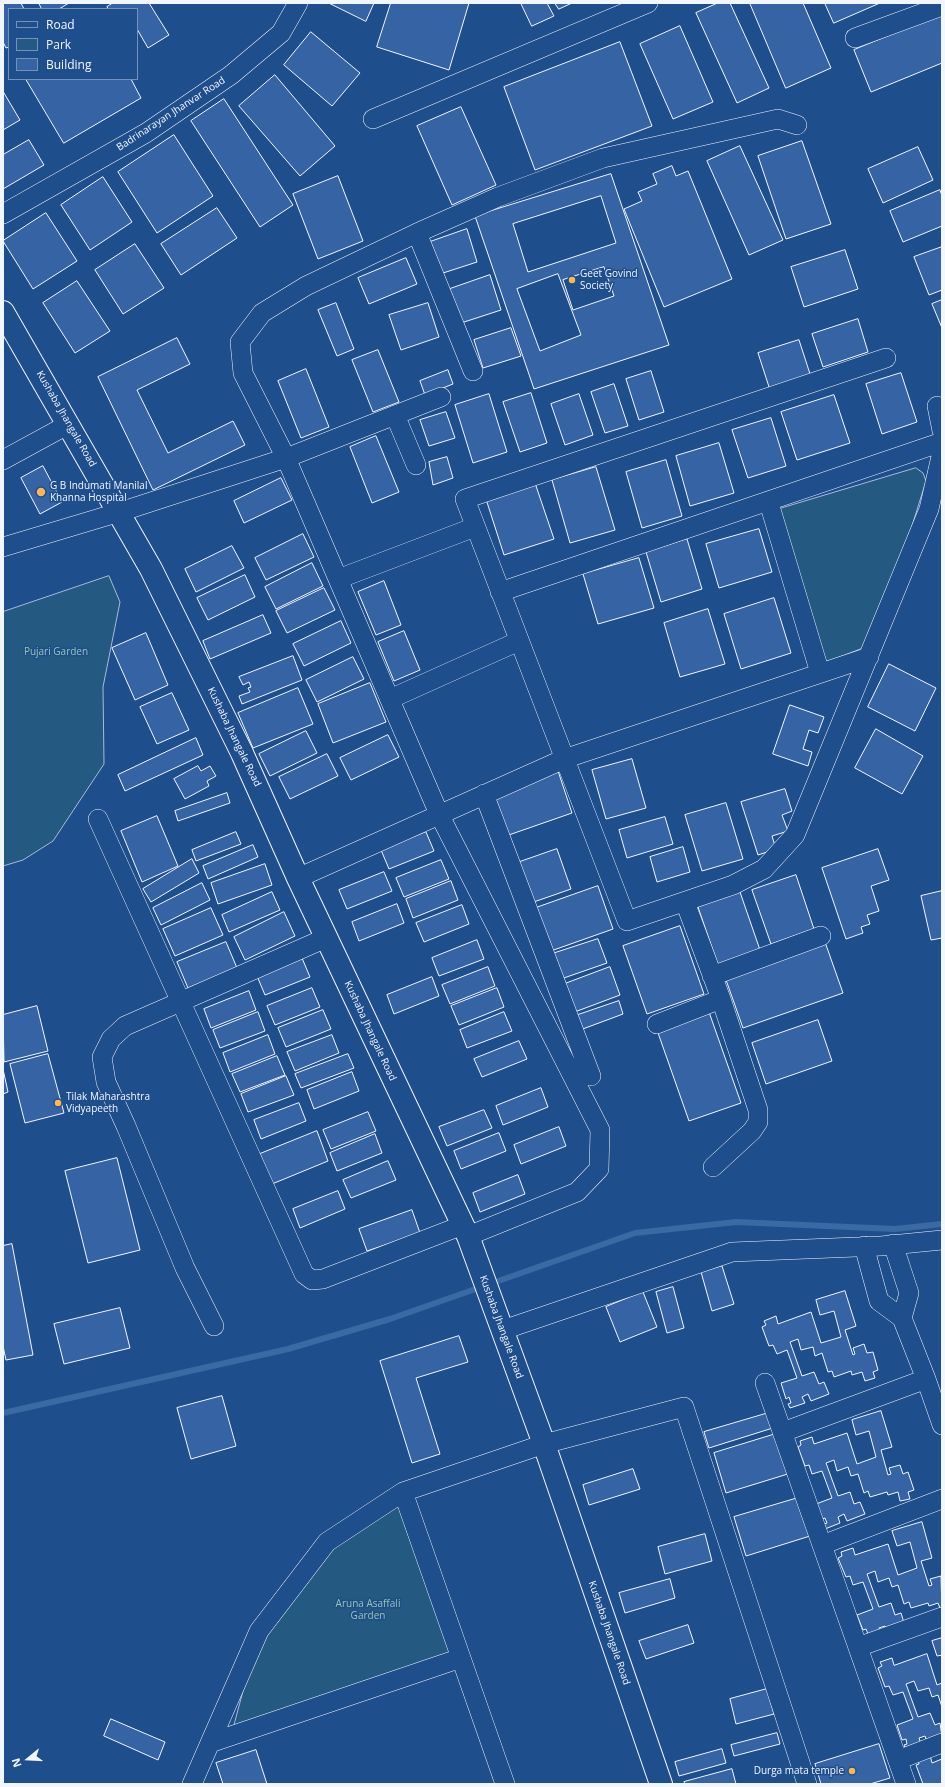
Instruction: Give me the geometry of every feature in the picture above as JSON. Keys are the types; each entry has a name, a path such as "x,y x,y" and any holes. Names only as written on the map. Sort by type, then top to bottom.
{"street":[{"name":"Badrinarayan Jhanvar Road","path":"3,214 146,133 231,75 281,34 298,3"},
{"path":"373,119 648,3"},
{"path":"855,38 942,6"},
{"path":"98,819 304,1274 312,1280 323,1279 468,1238 577,1192 600,1169 600,1130 439,814 286,458 243,373 240,342 262,313 306,286 417,233 498,197 603,158 778,119 797,125"},
{"path":"417,233 473,372"},
{"name":"Kushaba Jhangale Road","path":"3,312 120,512 151,569 242,753 298,878 468,1238 500,1321 544,1444 661,1784"},
{"path":"886,358 465,499 627,921 733,885 764,869 795,835 929,509 942,452"},
{"path":"3,547 120,512 286,458 441,397"},
{"path":"936,406 942,431"},
{"path":"396,415 416,465"},
{"path":"3,460 69,424"},
{"path":"500,592 769,502 942,442"},
{"path":"769,502 820,673"},
{"path":"338,579 475,527"},
{"path":"390,699 519,641"},
{"path":"298,878 564,759 869,657"},
{"path":"484,794 591,1076"},
{"path":"685,902 720,998 758,1110 758,1122 752,1131 713,1167"},
{"path":"712,976 821,936"},
{"path":"214,1326 185,1268 126,1126 106,1082 102,1057 111,1040 125,1026 180,1000 326,938"},
{"path":"657,1024 720,998"},
{"path":"500,1321 732,1252 864,1246 942,1240"},
{"path":"893,1244 909,1293 902,1318"},
{"path":"864,1246 879,1301 902,1318 942,1425"},
{"path":"782,1432 926,1379"},
{"path":"766,1382 782,1432 906,1784"},
{"path":"192,1784 259,1631 327,1542 403,1492 544,1444 684,1408 807,1784"},
{"path":"403,1492 505,1784"},
{"path":"822,1545 942,1499"},
{"path":"858,1647 942,1617"},
{"path":"210,1744 461,1658"},
{"path":"898,1760 942,1743"}],"green space":[{"path":"916,468 923,473 926,481 902,558 863,648 824,663 776,510"},
{"name":"Pujari Garden","path":"109,576 120,602 103,687 104,764 53,841 23,860 3,866 3,612"},
{"name":"Aruna Asaffali Garden","path":"399,1502 458,1649 231,1736 259,1631 329,1551"}],"building":[{"path":"3,3 21,3 24,8 8,8 8,47 6,48 3,42"},
{"path":"39,3 69,3 61,8 42,8"},
{"path":"113,3 149,3 169,35 148,48 138,31 138,8 107,7"},
{"path":"329,3 374,3 366,21"},
{"path":"391,3 469,3 449,70 377,47"},
{"path":"521,3 547,3 554,16 532,26"},
{"path":"555,3 572,3 559,9"},
{"path":"718,3 730,3 769,88 737,103 696,13"},
{"path":"750,3 803,3 831,68 786,88"},
{"path":"825,3 880,3 834,23"},
{"path":"942,14 942,63 871,92 854,50"},
{"path":"680,26 713,102 673,119 640,44"},
{"path":"311,32 360,73 332,106 284,65"},
{"path":"620,42 652,126 535,170 504,87"},
{"path":"275,75 335,146 300,176 239,106"},
{"path":"27,80 132,80 141,98 64,143"},
{"path":"4,93 20,120 3,130 3,94"},
{"path":"224,99 293,205 260,227 191,121"},
{"path":"461,107 496,185 452,205 417,126"},
{"path":"174,135 213,196 157,233 118,172"},
{"path":"29,140 44,165 3,189 3,155"},
{"path":"802,141 831,224 786,239 758,156"},
{"path":"740,146 783,240 749,255 707,161"},
{"path":"918,147 933,180 883,203 868,169"},
{"path":"672,166 676,176 688,171 732,279 664,307 624,209 642,201 638,192 657,184 653,174"},
{"name":"Geet Govind Society","path":"611,174 669,345 534,389 475,216"},
{"path":"338,176 363,241 318,259 293,194"},
{"path":"103,177 132,222 90,250 61,205"},
{"path":"940,190 942,196 942,226 903,242 890,211"},
{"path":"601,196 616,243 528,272 513,224"},
{"path":"217,208 237,238 181,275 161,244"},
{"path":"46,213 77,261 33,289 3,241"},
{"path":"467,229 477,262 440,274 430,242"},
{"path":"135,244 164,288 123,314 95,270"},
{"path":"942,247 942,290 929,295 914,257"},
{"path":"845,250 858,289 804,307 791,267"},
{"path":"406,258 417,284 369,304 358,278"},
{"path":"604,267 614,296 573,310 563,280"},
{"path":"558,274 581,335 540,351 517,289"},
{"path":"490,275 501,310 458,324 447,290"},
{"path":"77,281 110,331 75,353 43,303"},
{"path":"942,300 942,328 932,304"},
{"path":"336,303 354,349 337,356 318,310"},
{"path":"428,303 439,337 401,350 389,315"},
{"path":"858,319 868,352 823,367 812,334"},
{"path":"511,328 521,356 483,368 474,340"},
{"path":"177,338 190,364 137,390 168,453 233,421 245,445 153,490 98,377"},
{"path":"799,340 812,380 771,393 758,353"},
{"path":"378,350 399,402 373,412 352,360"},
{"path":"306,369 329,427 301,438 278,381"},
{"path":"448,370 453,384 425,395 420,381"},
{"path":"651,371 664,412 639,420 626,379"},
{"path":"901,373 917,422 882,434 866,384"},
{"path":"614,384 628,426 605,433 591,392"},
{"path":"531,393 547,443 520,452 503,402"},
{"path":"489,394 507,452 473,463 455,405"},
{"path":"579,394 593,435 565,445 551,404"},
{"path":"834,395 850,443 797,460 781,412"},
{"path":"446,412 455,438 429,446 420,420"},
{"path":"771,418 786,466 748,478 732,430"},
{"path":"376,436 399,492 372,503 350,447"},
{"path":"719,443 734,493 690,506 676,456"},
{"path":"447,457 453,478 433,485 429,462"},
{"path":"666,460 682,516 642,528 626,472"},
{"path":"43,466 62,502 40,514 21,478"},
{"path":"596,467 615,530 570,543 552,480"},
{"path":"281,478 292,500 244,523 234,501"},
{"path":"534,480 554,539 504,555 485,496"},
{"path":"759,529 772,572 719,588 706,544"},
{"path":"303,534 314,557 266,580 255,558"},
{"path":"687,539 702,589 661,602 646,552"},
{"path":"232,546 244,568 196,592 185,569"},
{"path":"639,558 654,608 598,624 583,574"},
{"path":"312,563 323,586 276,609 265,587"},
{"path":"245,575 255,597 208,620 197,598"},
{"path":"384,581 401,625 376,635 358,592"},
{"path":"324,588 335,610 287,633 276,611"},
{"path":"774,598 791,653 741,669 724,614"},
{"path":"708,609 725,664 680,677 664,623"},
{"path":"263,615 271,633 210,659 203,641"},
{"path":"341,621 351,643 304,666 293,644"},
{"path":"404,631 420,670 394,681 378,642"},
{"path":"146,633 168,685 135,700 112,648"},
{"path":"293,656 302,680 242,704 239,696 250,692 248,688 251,687 249,682 243,685 239,677"},
{"path":"353,657 364,679 317,702 306,680"},
{"path":"889,664 936,688 915,731 868,707"},
{"path":"370,683 386,722 333,743 318,704"},
{"path":"298,688 313,724 253,748 238,713"},
{"path":"172,693 189,730 157,744 140,707"},
{"path":"790,705 824,717 818,733 809,730 803,749 812,752 808,766 773,754"},
{"path":"876,729 923,756 902,794 855,768"},
{"path":"306,731 317,753 270,776 259,754"},
{"path":"388,735 399,757 351,780 340,758"},
{"path":"196,738 203,755 125,791 118,775"},
{"path":"327,754 338,776 290,799 279,777"},
{"path":"632,759 646,808 606,819 592,770"},
{"path":"198,766 201,771 210,766 216,776 207,781 209,786 185,799 174,779"},
{"path":"558,771 572,813 503,837 489,795"},
{"path":"785,789 792,811 782,815 788,831 772,836 776,849 758,855 741,802"},
{"path":"227,793 230,803 178,821 175,811"},
{"path":"726,803 743,859 702,871 685,815"},
{"path":"157,816 178,866 142,882 121,831"},
{"path":"665,817 673,844 627,858 619,830"},
{"path":"236,832 241,844 196,861 192,850"},
{"path":"426,832 434,851 389,869 381,850"},
{"path":"253,845 258,857 208,879 203,866"},
{"path":"683,847 690,872 657,882 650,857"},
{"path":"557,849 571,889 528,904 514,864"},
{"path":"878,849 889,880 871,886 879,911 867,915 870,924 861,927 863,933 846,939 822,868"},
{"path":"192,859 199,873 151,902 143,889"},
{"path":"441,860 449,879 404,897 396,878"},
{"path":"265,864 272,885 218,904 211,883"},
{"path":"384,872 392,891 347,909 339,890"},
{"path":"796,875 814,929 771,944 752,890"},
{"path":"451,881 458,900 413,918 406,899"},
{"path":"202,883 210,900 161,925 153,908"},
{"path":"598,886 613,929 548,952 533,909"},
{"path":"942,891 942,938 931,940 921,896"},
{"path":"272,892 280,910 229,932 222,915"},
{"path":"740,892 760,950 718,965 698,907"},
{"path":"397,904 404,923 359,941 352,922"},
{"path":"462,905 469,924 424,942 416,923"},
{"path":"211,908 223,935 175,956 163,929"},
{"path":"284,912 295,936 245,960 234,937"},
{"path":"680,926 704,994 647,1014 623,946"},
{"path":"598,939 607,963 558,980 549,955"},
{"path":"477,940 484,959 439,976 432,958"},
{"path":"226,942 237,968 188,988 177,962"},
{"path":"825,942 843,993 743,1028 725,977"},
{"path":"302,958 310,977 265,995 257,976"},
{"path":"488,967 495,986 450,1004 442,985"},
{"path":"610,967 620,995 572,1013 562,985"},
{"path":"432,977 439,996 394,1014 387,995"},
{"path":"312,988 320,1007 275,1025 267,1006"},
{"path":"497,988 504,1007 459,1025 451,1006"},
{"path":"249,991 256,1010 211,1028 204,1009"},
{"path":"619,1001 623,1014 580,1030 575,1016"},
{"path":"37,1006 48,1051 4,1062 3,1015"},
{"path":"323,1010 331,1029 286,1047 278,1028"},
{"path":"258,1012 265,1031 220,1048 213,1030"},
{"path":"504,1012 512,1031 467,1048 460,1030"},
{"path":"709,1012 741,1103 689,1121 657,1030"},
{"path":"818,1020 832,1061 766,1084 752,1043"},
{"path":"268,1035 275,1054 230,1072 223,1053"},
{"path":"332,1035 339,1053 295,1071 287,1052"},
{"path":"519,1041 527,1059 482,1077 474,1059"},
{"path":"48,1054 64,1113 25,1123 10,1064"},
{"path":"348,1054 354,1068 301,1088 295,1074"},
{"path":"277,1056 285,1075 240,1092 232,1074"},
{"path":"3,1069 8,1092 3,1094"},
{"path":"352,1072 359,1091 314,1109 307,1090"},
{"path":"286,1076 294,1095 248,1112 241,1094"},
{"path":"541,1088 548,1107 503,1125 496,1106"},
{"path":"299,1103 306,1121 261,1139 254,1120"},
{"path":"484,1110 492,1128 447,1146 439,1127"},
{"path":"368,1112 376,1131 331,1149 323,1130"},
{"path":"559,1127 566,1146 521,1164 514,1145"},
{"path":"317,1131 328,1161 272,1184 260,1154"},
{"path":"499,1133 506,1151 461,1169 454,1151"},
{"path":"375,1134 382,1153 337,1171 330,1153"},
{"path":"117,1158 140,1250 88,1263 65,1171"},
{"path":"388,1161 396,1180 351,1198 343,1180"},
{"path":"518,1175 525,1194 480,1212 473,1193"},
{"path":"338,1191 345,1209 300,1228 293,1209"},
{"path":"412,1210 420,1233 367,1251 359,1229"},
{"path":"12,1244 33,1355 6,1360 3,1346 3,1246"},
{"path":"722,1266 734,1304 712,1311 701,1272"},
{"path":"673,1287 684,1328 667,1333 656,1292"},
{"path":"845,1291 856,1326 845,1330 853,1355 855,1354 853,1348 864,1344 867,1353 873,1352 878,1370 873,1372 875,1378 865,1381 862,1372 852,1375 851,1371 834,1377 832,1371 828,1372 822,1353 815,1356 813,1347 801,1350 798,1339 790,1342 802,1376 814,1372 819,1384 824,1382 829,1394 811,1401 808,1394 802,1397 805,1403 790,1408 788,1404 791,1403 789,1397 786,1399 781,1383 797,1378 787,1350 777,1354 773,1345 769,1346 762,1327 766,1325 764,1321 776,1316 778,1324 811,1312 821,1343 841,1337 834,1311 820,1315 816,1300"},
{"path":"643,1292 657,1327 620,1342 606,1307"},
{"path":"120,1308 130,1348 64,1364 54,1324"},
{"path":"459,1336 468,1362 416,1378 440,1454 412,1463 380,1361"},
{"path":"222,1396 236,1446 191,1459 177,1408"},
{"path":"881,1411 892,1447 881,1450 888,1475 891,1474 889,1468 900,1465 903,1474 908,1472 914,1490 908,1492 910,1499 900,1501 898,1492 888,1495 887,1492 870,1497 868,1491 864,1493 858,1474 851,1476 848,1467 837,1471 834,1460 826,1463 838,1496 850,1492 854,1504 860,1502 865,1514 847,1521 844,1514 838,1517 840,1523 825,1529 824,1524 827,1523 825,1518 822,1519 816,1504 832,1498 822,1471 812,1474 809,1465 805,1466 798,1447 801,1445 800,1441 812,1437 814,1444 847,1433 857,1464 876,1457 869,1431 856,1435 852,1420"},
{"path":"772,1412 776,1427 709,1448 704,1432"},
{"path":"779,1433 791,1473 726,1493 714,1453"},
{"path":"633,1469 640,1489 589,1505 583,1485"},
{"path":"798,1498 810,1536 746,1556 734,1517"},
{"path":"922,1522 932,1558 921,1561 929,1586 932,1585 930,1579 941,1576 942,1613 938,1603 929,1606 928,1603 911,1608 909,1602 904,1604 898,1585 892,1587 889,1578 878,1582 875,1571 867,1574 879,1607 891,1603 895,1615 901,1613 905,1626 888,1632 885,1626 879,1628 881,1634 868,1634 866,1629 863,1630 857,1615 873,1609 863,1582 853,1585 850,1576 846,1577 838,1558 842,1556 841,1552 853,1548 855,1555 888,1544 898,1575 917,1568 910,1542 897,1546 892,1531"},
{"path":"705,1534 712,1561 665,1574 658,1547"},
{"path":"670,1579 675,1598 625,1613 619,1593"},
{"path":"688,1625 694,1643 646,1659 639,1641"},
{"path":"942,1638 942,1655 937,1656 932,1641"},
{"path":"927,1654 937,1685 942,1683 942,1707 938,1695 932,1697 929,1688 918,1691 914,1681 906,1684 918,1717 930,1713 935,1725 940,1723 942,1737 927,1742 925,1736 919,1738 921,1744 906,1750 904,1745 907,1744 906,1739 902,1740 897,1725 913,1719 903,1692 893,1695 889,1686 885,1687 878,1668 882,1666 880,1662 892,1658 894,1665"},
{"path":"767,1689 774,1714 736,1724 730,1699"},
{"path":"111,1719 165,1742 158,1760 104,1736"},
{"path":"777,1733 780,1744 734,1756 731,1745"},
{"name":"Durga mata temple","path":"879,1744 890,1778 870,1784 821,1784 815,1764"},
{"path":"722,1749 726,1763 679,1776 675,1762"},
{"path":"256,1750 267,1784 223,1784 216,1763"},
{"path":"930,1755 932,1763 942,1759 942,1784 923,1784 916,1765 919,1764 918,1759"},
{"path":"732,1769 736,1784 685,1784 684,1782"}],"waterway":[{"path":"3,1413 288,1349 390,1319 635,1233 736,1222 895,1229 942,1224"}],"place":[{"name":"Geet Govind Society","path":"572,280"},
{"name":"G B Indumati Manilal Khanna Hospital","path":"41,492"},
{"name":"Tilak Maharashtra Vidyapeeth","path":"58,1103"},
{"name":"Durga mata temple","path":"852,1771"}]}
